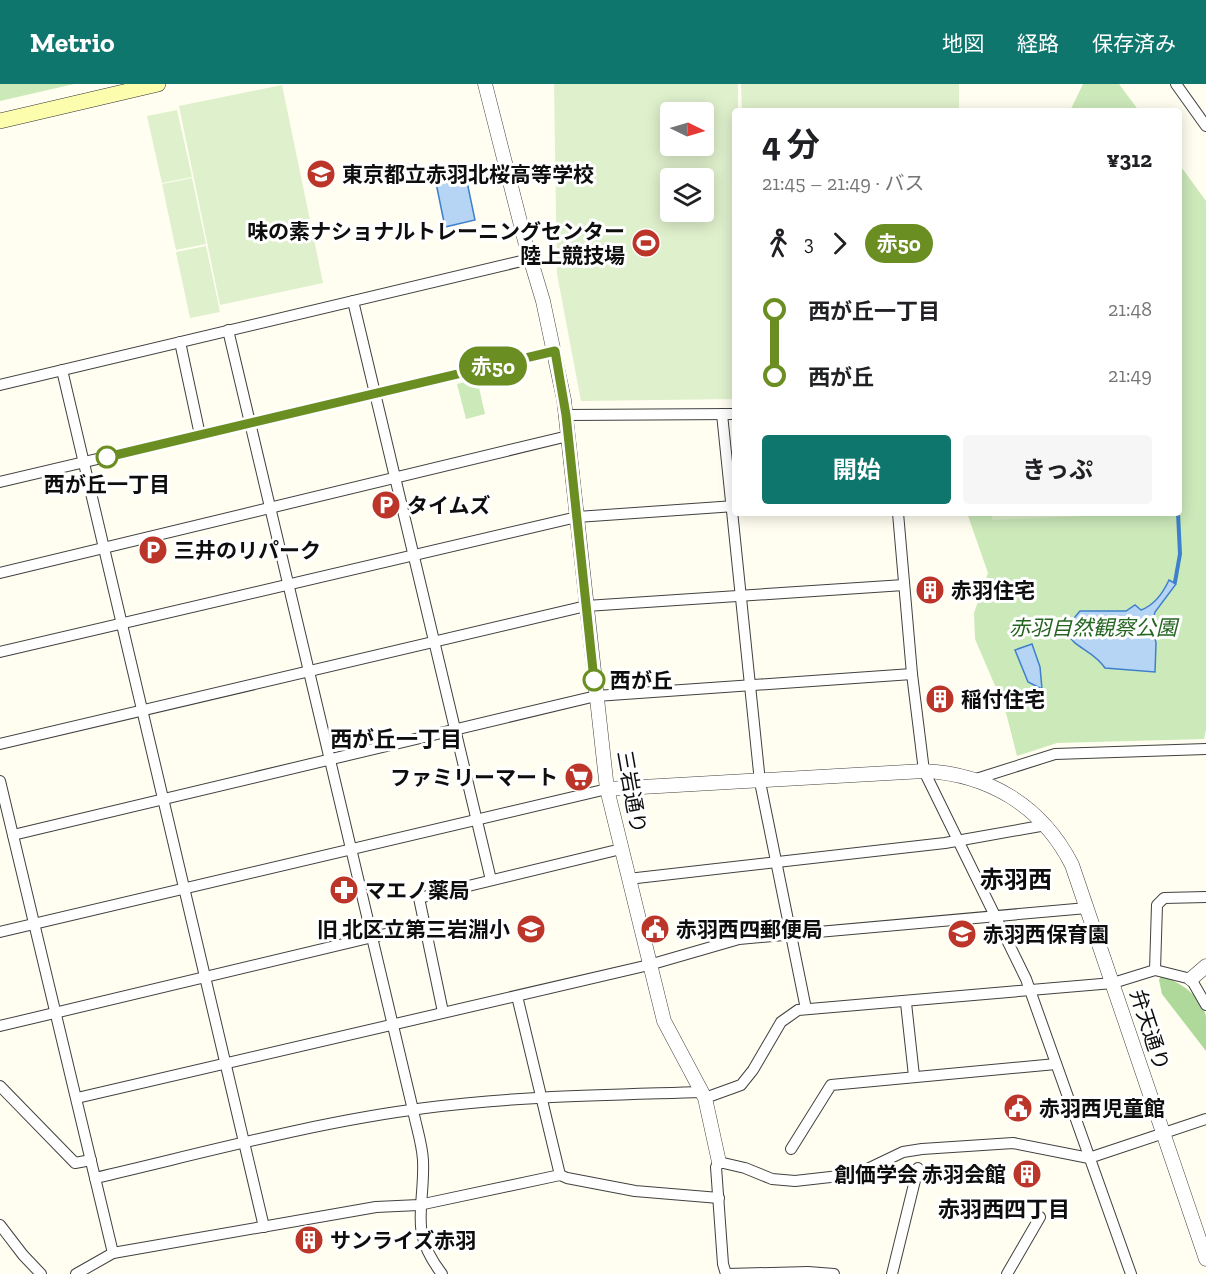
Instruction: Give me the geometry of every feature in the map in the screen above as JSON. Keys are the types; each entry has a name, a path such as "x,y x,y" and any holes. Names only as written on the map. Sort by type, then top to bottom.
{"main road":[{"path":"0,121 158,84"}],"street":[{"name":"三岩通り","path":"485,84 555,351 566,415 607,789 664,1021 704,1095 719,1162"},
{"path":"1176,84 1206,126"},
{"path":"0,385 530,259"},
{"path":"353,301 491,880"},
{"path":"228,330 413,1110 423,1159 419,1204 421,1235 430,1258 442,1274"},
{"path":"180,342 200,435"},
{"path":"0,482 555,351"},
{"path":"62,370 264,1227"},
{"path":"722,414 732,498"},
{"path":"566,415 732,414"},
{"path":"0,573 568,436"},
{"path":"0,652 289,586 577,516 732,506"},
{"path":"734,516 760,782 806,1010"},
{"path":"898,516 912,674 924,771 1030,990 1131,1274"},
{"path":"0,744 586,606 904,585"},
{"path":"13,835 596,696 912,674"},
{"path":"976,779 1055,754 1206,749"},
{"name":"弁天通り","path":"607,789 924,771 976,779 1021,802 1046,825 1072,865 1206,1259"},
{"path":"0,781 112,1253"},
{"path":"0,932 607,789"},
{"path":"628,879 775,860 958,841 1046,825"},
{"path":"443,1012 419,898 621,849"},
{"path":"1155,970 1157,905 1164,898 1206,897"},
{"path":"77,1098 517,996 650,964 739,939 996,918 1087,908"},
{"path":"0,1026 423,925"},
{"path":"1191,979 1206,966"},
{"path":"95,1178 244,1142 413,1110 542,1098 704,1095 741,1085 753,1070 781,1022 798,1010 1113,983 1155,970 1191,979 1206,1005"},
{"path":"517,996 560,1175"},
{"path":"906,1002 914,1076"},
{"path":"791,1149 831,1085 1056,1064"},
{"path":"0,1086 75,1162 91,1160"},
{"path":"834,1274 808,1272 727,1274 723,1264 716,1167 719,1162 746,1168 772,1179 795,1181 857,1174 903,1152 922,1149 1013,1143 1089,1158 1206,1119"},
{"path":"892,1274 918,1168"},
{"path":"76,1274 112,1253 376,1208 419,1204 560,1175 635,1191 719,1198"},
{"path":"1007,1274 1040,1218"},
{"path":"0,1225 22,1255 41,1274"}],"green space":[{"path":"0,84 74,84 0,101"},
{"name":"味の素ナショナルトレーニングセンター 陸上競技場","path":"554,84 738,84 738,108 732,108 732,399 581,401 557,274"},
{"path":"741,84 959,84 959,108 742,108"},
{"path":"1083,84 1119,84 1137,108 1071,108"},
{"path":"282,85 323,283 220,305 179,106"},
{"path":"177,110 192,177 162,183 147,116"},
{"name":"赤羽自然観察公園","path":"1182,168 1206,201 1206,730 1204,739 1057,743 1017,756 1005,709 975,639 974,613 988,573 968,516 1182,516"},
{"path":"192,178 206,244 176,250 162,184"},
{"path":"206,246 220,312 190,318 176,252"},
{"path":"477,379 485,414 466,419 457,384"},
{"path":"992,516 1080,516 992,520"},
{"path":"1161,976 1182,986 1200,1003 1206,1017 1206,1051 1162,994 1159,980"}],"water":[{"path":"466,177 475,220 445,227 436,183"},
{"path":"1169,580 1176,584 1155,612 1152,623 1156,643 1155,672 1105,668 1070,637 1072,622 1080,611 1126,611 1135,605 1141,610 1158,598"},
{"path":"1032,644 1040,667 1042,689 1028,682 1015,650"}],"waterway":[{"path":"1175,582 1180,554 1178,516"}],"bus line":[{"name":"赤50","path":"107,457 555,351 566,415 594,680"}],"place":[{"name":"東京都立赤羽北桜高等学校","path":"321,174"},
{"name":"味の素ナショナルトレーニングセンター 陸上競技場","path":"646,243"},
{"name":"西が丘一丁目","path":"107,457"},
{"name":"タイムズ","path":"386,505"},
{"name":"三井のリパーク","path":"153,550"},
{"name":"赤羽住宅","path":"930,590"},
{"name":"西が丘","path":"594,680"},
{"name":"稲付住宅","path":"940,699"},
{"name":"ファミリーマート","path":"579,777"},
{"name":"マエノ薬局","path":"344,890"},
{"name":"旧 北区立第三岩淵小","path":"531,929"},
{"name":"赤羽西四郵便局","path":"655,929"},
{"name":"赤羽西保育園","path":"962,934"},
{"name":"赤羽西児童館","path":"1018,1108"},
{"name":"創価学会 赤羽会館","path":"1027,1174"},
{"name":"サンライズ赤羽","path":"309,1240"}],"district":[{"name":"西が丘一丁目","path":"396,739"},
{"name":"赤羽西","path":"1016,879"},
{"name":"赤羽西四丁目","path":"1004,1209"}]}
